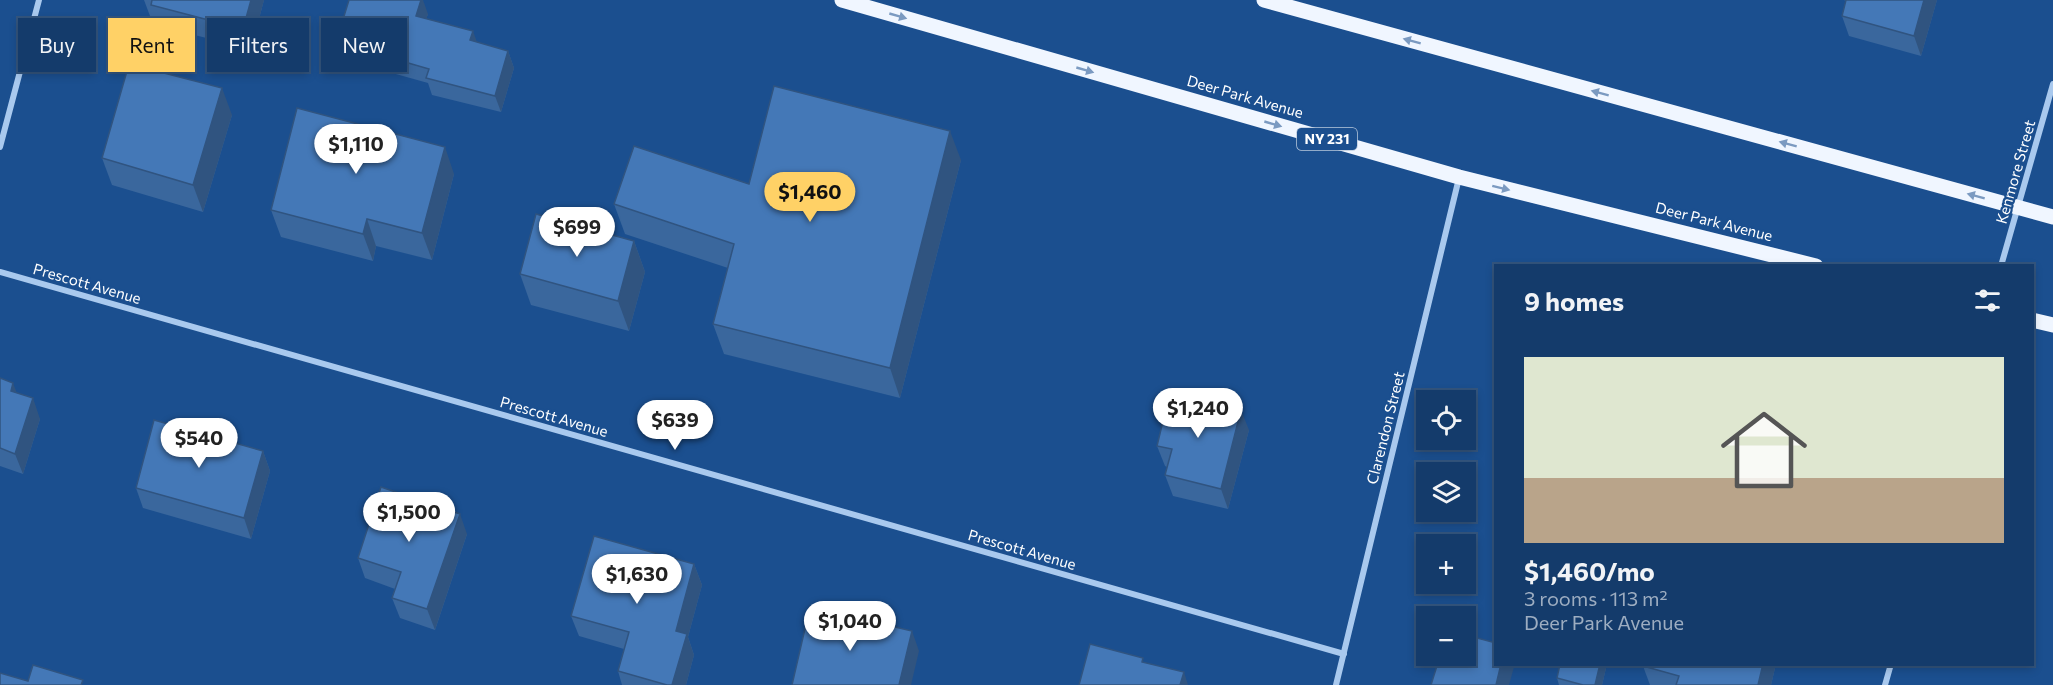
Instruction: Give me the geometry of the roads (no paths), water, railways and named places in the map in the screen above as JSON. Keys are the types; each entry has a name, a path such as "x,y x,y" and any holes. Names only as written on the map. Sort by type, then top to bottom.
{"main road":[{"name":"Deer Park Avenue","path":"842,0 1460,177 1808,264"},
{"path":"1264,0 2053,217"},
{"path":"2034,320 2053,325"}],"street":[{"path":"0,147 39,0"},
{"name":"Kenmore Street","path":"2002,264 2053,84"},
{"name":"Clarendon Street","path":"1335,685 1460,177"},
{"name":"Prescott Avenue","path":"0,272 1344,654"},
{"path":"1885,685 1890,666"}]}
